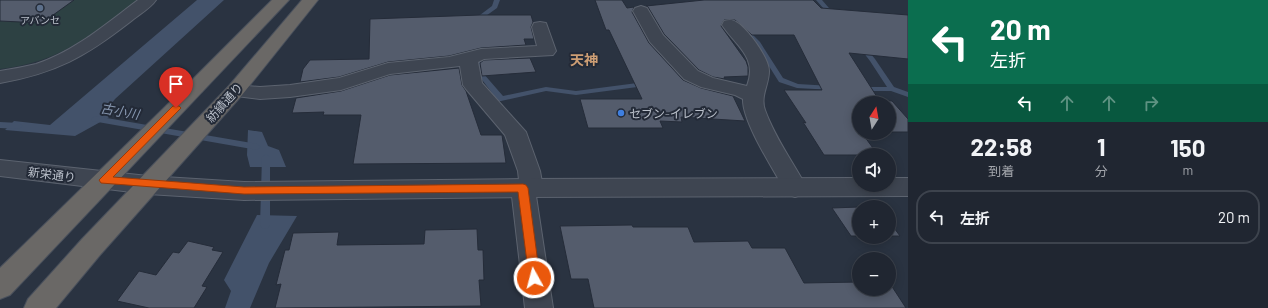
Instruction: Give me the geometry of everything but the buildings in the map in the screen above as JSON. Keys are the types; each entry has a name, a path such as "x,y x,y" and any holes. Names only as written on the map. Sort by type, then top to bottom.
{"highway":[{"path":"0,286 281,0"},
{"name":"紡績通り","path":"38,308 91,247 235,91 310,0"}],"street":[{"path":"0,76 16,75 40,69 59,62 89,45 148,0"},
{"path":"641,11 656,38 691,75 708,83 740,90 752,95"},
{"path":"730,24 758,59 759,78 752,95 754,107 760,124 795,188"},
{"path":"235,91 260,93 298,90 341,84 388,69 449,63 475,56 547,51 540,27"},
{"path":"475,56 473,85 515,132 529,171 527,188 538,308"},
{"name":"新栄通り","path":"0,168 148,185 244,191 527,188 908,187"}],"green space":[{"path":"0,0 138,0 90,35 58,53 41,60 0,69"}],"water":[{"path":"197,0 224,0 115,99 112,103 113,107 122,110 75,136 5,130 14,121 50,125"},
{"path":"248,130 262,132 268,146 279,150 286,167 250,167 247,155"},
{"path":"257,215 297,216 269,263 250,308 225,308 231,291 224,280"}],"waterway":[{"path":"474,22 495,7 497,0"},
{"path":"721,0 736,21 758,43 781,80 797,86 831,88"},
{"path":"819,0 833,16"},
{"path":"863,48 873,60 892,89"},
{"path":"480,57 480,73 501,99 546,89 576,93 645,84"},
{"path":"862,89 892,89"},
{"path":"892,89 908,95"},
{"name":"古小川","path":"95,119 257,147"},
{"path":"0,125 19,126"},
{"name":"古小川","path":"265,225 266,157"}],"place":[{"name":"アバンセ","path":"40,8"},
{"name":"セブン-イレブン","path":"621,113"}],"district":[{"name":"天神","path":"584,59"}],"route":[{"path":"176,108 104,180 148,185 244,191 523,188 534,278"}]}
